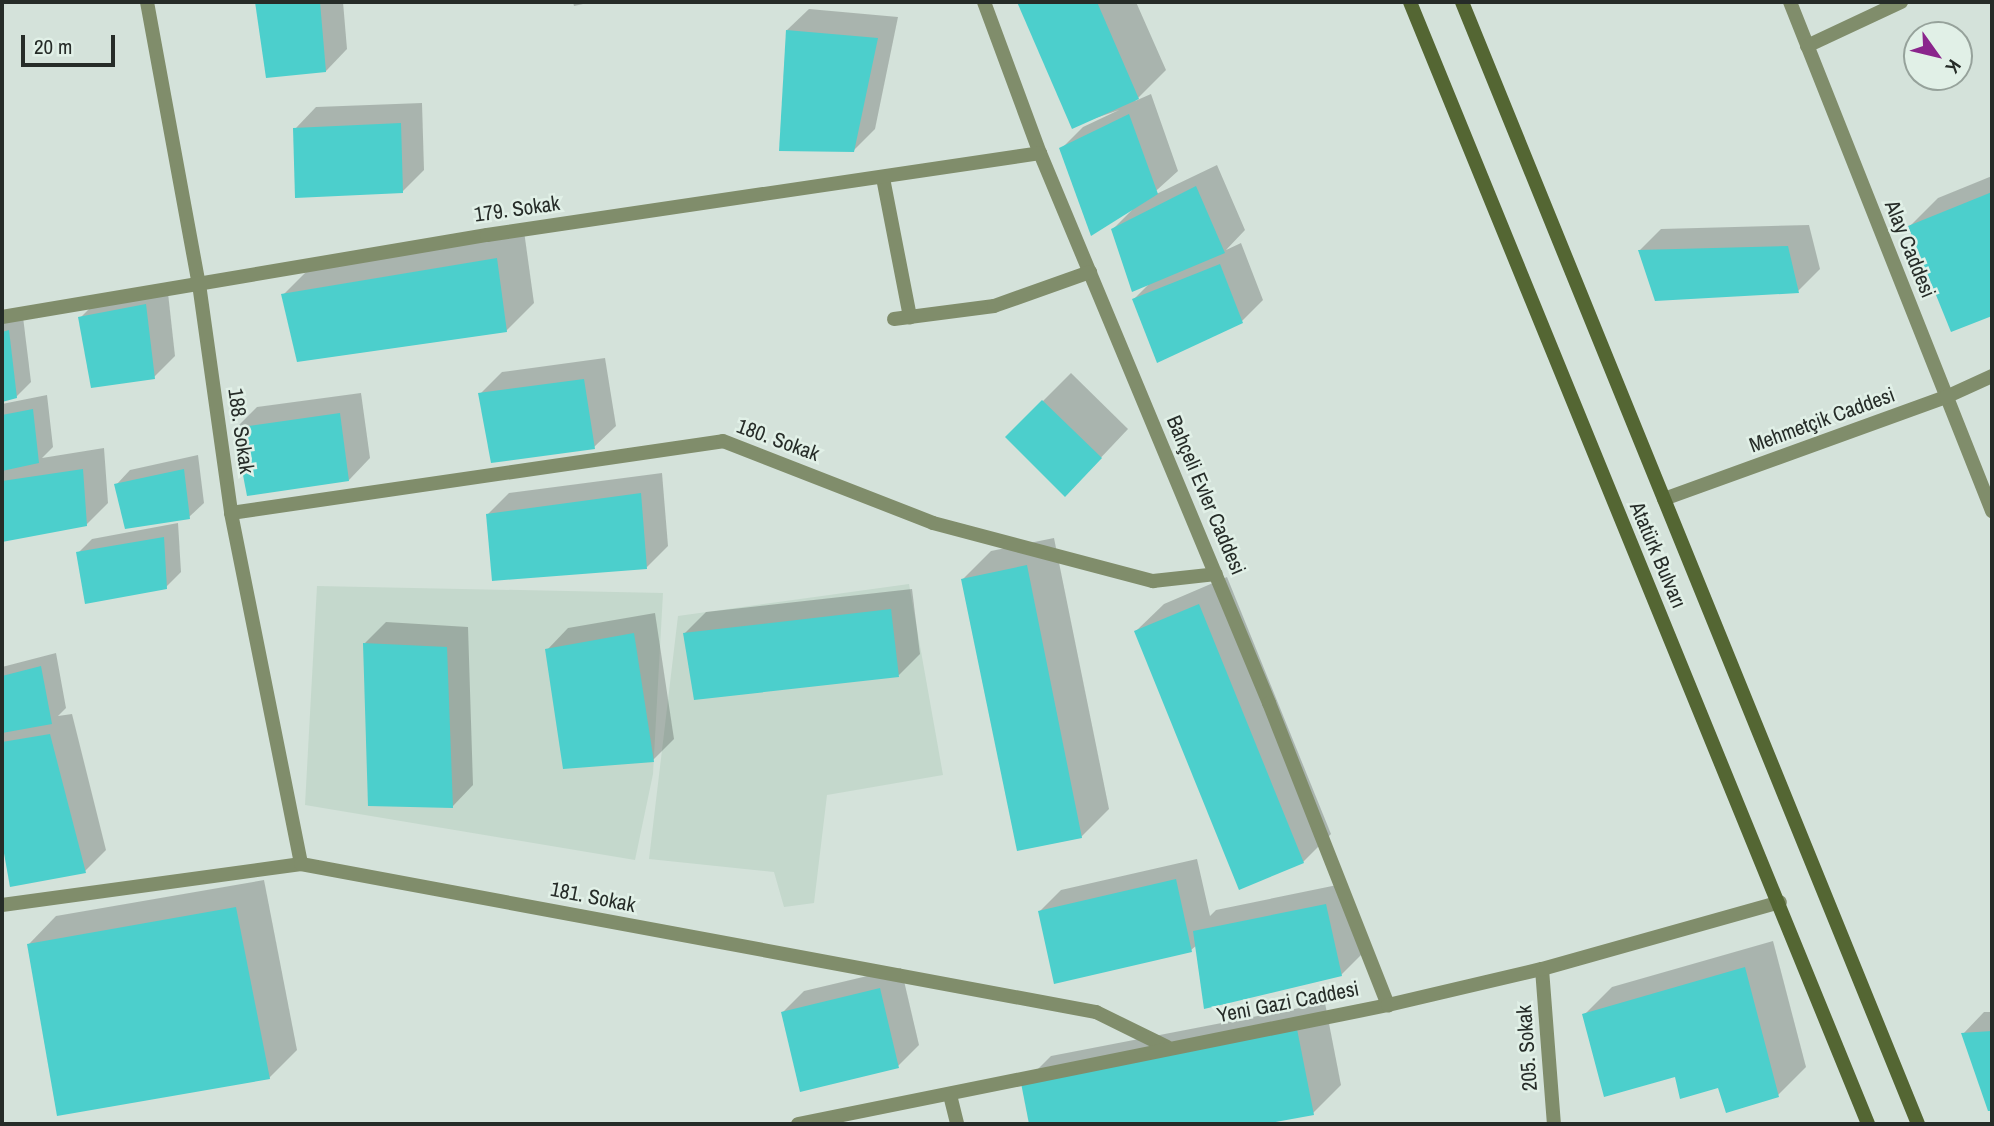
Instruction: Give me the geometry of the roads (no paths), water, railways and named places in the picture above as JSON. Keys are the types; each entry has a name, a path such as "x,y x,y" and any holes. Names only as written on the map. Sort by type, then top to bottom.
{"main road":[{"name":"Atatürk Bulvarı","path":"1410,2 1780,902 1868,1124"},
{"name":"Atatürk Bulvarı","path":"1462,2 1918,1124"}],"street":[{"name":"188. Sokak","path":"147,2 199,284 231,513 301,864"},
{"name":"Bahçeli Evler Caddesi","path":"984,2 1040,153 1216,574 1388,1005"},
{"name":"Alay Caddesi","path":"1790,2 1992,511"},
{"path":"1807,46 1900,2"},
{"name":"179. Sokak","path":"2,317 487,235 1040,153"},
{"path":"883,178 910,317"},
{"path":"894,319 994,306 1090,272"},
{"name":"Mehmetçik Caddesi","path":"1664,499 1947,397 1992,376"},
{"name":"180. Sokak","path":"231,513 723,441 933,523 1153,581 1216,574"},
{"name":"181. Sokak","path":"2,905 301,864 1096,1012 1167,1046"},
{"name":"Yeni Gazi Caddesi","path":"798,1124 950,1095 1167,1046 1388,1005 1542,969 1780,902"},
{"name":"205. Sokak","path":"1542,969 1554,1124"},
{"path":"950,1095 957,1124"}]}
